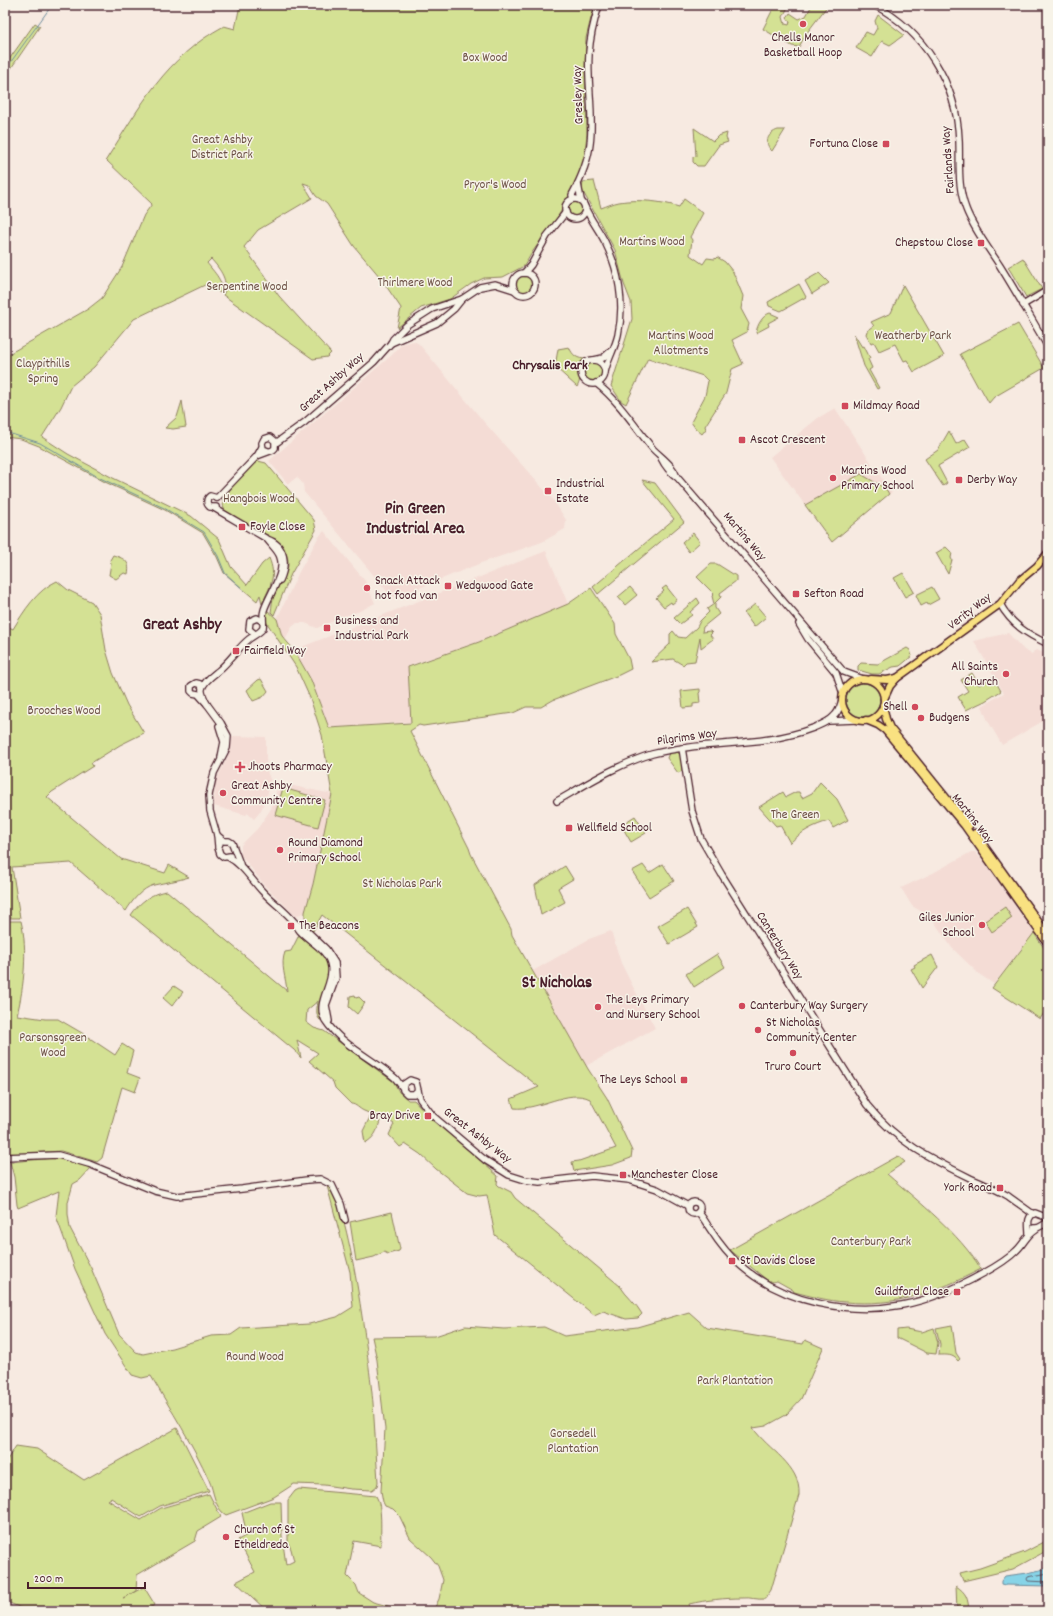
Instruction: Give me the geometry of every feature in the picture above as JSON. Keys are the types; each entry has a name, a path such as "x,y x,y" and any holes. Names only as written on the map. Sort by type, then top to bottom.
{"main road":[{"name":"Verity Way","path":"884,702 890,686 897,678 955,638 1000,604 1019,582 1047,555"},
{"path":"843,694 853,682 865,679 887,680 897,678"},
{"name":"Martins Way","path":"865,679 879,686 884,702 886,719 890,728 967,822 1048,935"},
{"name":"Martins Way","path":"842,700 843,694"},
{"path":"842,700 845,710 852,718 857,720"},
{"path":"866,720 879,714 884,702"},
{"name":"Martins Way","path":"857,720 866,720 885,730 964,825 1048,944"}],"street":[{"name":"Gresley Way","path":"573,199 572,195 586,163 590,146 589,51 592,29 599,5"},
{"name":"Fairlands Way","path":"874,5 891,16 917,38 933,58 944,76 954,104 958,123 959,181 962,198 974,226 1048,347"},
{"path":"578,184 581,200 611,255 619,286 620,324 616,342 604,375 596,383"},
{"path":"530,275 529,271 531,265 547,236 566,212 567,202 573,199 581,200"},
{"path":"579,218 584,214 585,207"},
{"path":"566,212 570,218"},
{"path":"557,224 570,218 585,218 594,223"},
{"path":"524,273 533,277 536,284 533,292 525,296 514,290 514,279 519,274 524,273 531,265"},
{"name":"Great Ashby Way","path":"500,285 514,279"},
{"name":"Great Ashby Way","path":"276,444 327,404 374,362 391,343 399,331 417,317 432,309 462,299 480,287 500,285 514,290"},
{"path":"1023,305 1048,290"},
{"name":"Great Ashby Way","path":"391,343 437,323 454,309 462,299"},
{"name":"Martins Way","path":"612,350 603,358 584,364 581,371 588,382 596,383 609,394 661,458 675,470 677,477 844,672 865,679"},
{"name":"Martins Way","path":"594,360 602,364 604,384 609,394"},
{"name":"Great Ashby Way","path":"272,438 285,436"},
{"path":"217,498 257,456 264,439 272,438 276,444 274,449 257,456"},
{"path":"262,447 268,451"},
{"path":"208,679 192,685 191,689 193,693 200,691 208,679 230,660 247,640 264,628 262,621 264,610 277,583 281,560 278,552 267,540 216,507 208,506 207,500 210,496 217,498"},
{"path":"216,507 219,502 217,498"},
{"path":"1000,604 1015,625 1035,638 1048,644"},
{"path":"247,640 250,621 264,610"},
{"name":"Martins Way","path":"793,613 808,639 836,673 843,694"},
{"path":"254,618 262,621"},
{"path":"249,629 255,634"},
{"path":"197,683 207,704 218,720 224,742 221,758 214,773 209,795 212,821 217,835 218,850 220,854 224,857 228,857 240,865 263,892 294,922 301,932 325,953 331,964 331,978 322,1006 324,1017 337,1034 396,1079 407,1094 416,1092 418,1086 416,1082 412,1080 406,1081 396,1079"},
{"path":"829,721 838,713 842,700"},
{"name":"Pilgrims Way","path":"557,801 593,780 642,757 682,748 744,743 786,737 829,721 857,720"},
{"name":"Canterbury Way","path":"682,748 689,798 701,839 722,875 867,1105 882,1123 907,1144 934,1160 1008,1196 1033,1214 1038,1214 1041,1216"},
{"path":"217,835 224,841 229,841 232,844 240,865"},
{"path":"218,846 224,841"},
{"path":"228,857 234,851"},
{"path":"403,1088 406,1081"},
{"name":"Great Ashby Way","path":"416,1092 420,1100 433,1116 465,1144 496,1168 513,1177 540,1182 592,1176 629,1180 657,1189 688,1206 690,1213 695,1214 698,1212"},
{"path":"5,1157 58,1155 82,1162 155,1191 176,1196 320,1179 327,1181 332,1185 341,1204 346,1220"},
{"name":"Great Ashby Way","path":"688,1206 692,1202 697,1203 699,1206 698,1212 734,1259 747,1271 763,1282 805,1300 859,1308 884,1308 903,1305 922,1300 956,1287 985,1273 1006,1260 1021,1246 1029,1233 1045,1224"},
{"name":"Canterbury Way","path":"1022,1207 1029,1222"},
{"path":"1029,1233 1029,1222 1033,1214"},
{"path":"1041,1216 1048,1218"},
{"path":"1041,1216 1045,1224"},
{"path":"1029,1222 1036,1229"}],"shaded area":[{"path":"414,341 419,344 484,422 554,501 566,520 565,529 542,542 481,563 412,591 392,597 304,492 303,484 297,477 288,484 269,461 392,355 402,344"},
{"name":"Martins Wood Primary School","path":"835,408 872,464 871,467 875,469 892,492 832,542 770,457 818,418"},
{"path":"324,531 365,581 375,603 360,611 317,628 305,623 297,623 292,627 285,639 282,636 277,619 299,572 318,538"},
{"path":"546,551 568,604 479,642 408,666 411,722 329,728 311,680 294,650"},
{"path":"1008,633 1024,650 1032,654 1037,650 1048,655 1048,718 1002,745 988,721 982,706 1004,693 974,641"},
{"path":"232,736 266,737 267,771 271,782 266,799 260,812 254,819 248,813 246,815 214,806 215,783 231,749"},
{"name":"Round Diamond Primary School","path":"279,783 332,794 313,884 305,912 296,916 265,886 241,855 241,845 258,828 271,809"},
{"name":"Giles Junior School","path":"971,852 975,852 985,863 1034,933 994,984 979,974 952,948 931,917 912,906 901,888 933,873"},
{"name":"The Leys Primary and Nursery School","path":"611,931 621,963 655,1028 586,1066 531,972 589,939"}],"green space":[{"path":"240,5 595,5 586,38 585,71 587,135 584,159 573,191 554,223 533,251 524,266 503,277 484,278 471,284 450,299 421,308 397,328 401,308 380,277 354,246 327,204 316,196 309,185 303,183 312,198 258,230 244,247 279,296 331,353 327,357 313,359 223,295 225,290 225,281 221,271 211,259 207,263 220,281 220,293 207,284 134,319 94,367 71,386 61,407 42,437 68,454 113,478 191,516 219,539 231,567 247,585 262,564 269,558 272,571 272,581 262,604 260,595 257,601 224,573 217,557 203,533 165,510 105,482 39,446 21,439 5,437 5,356 88,309 102,298 122,267 144,215 152,204 106,160 143,102 170,68 203,39 224,26 235,29"},
{"path":"783,5 800,5 798,9 792,6 788,7 783,17 785,24 789,25 790,22 787,18 790,13 799,19 806,16 812,5 828,5 806,34 799,47 792,46 763,29 774,7 780,7"},
{"path":"878,15 904,35 890,45 882,41 872,57 856,48 866,32 873,35 877,28 875,21"},
{"path":"35,23 40,26 5,77 5,65"},
{"path":"694,128 713,141 718,136 727,133 726,138 728,142 719,145 704,166 697,166 693,162 693,157 696,156"},
{"path":"778,130 785,130 772,151 767,142 769,136"},
{"name":"Martins Wood","path":"594,181 601,208 617,202 626,201 657,202 679,207 684,199 703,213 690,237 692,240 690,255 703,264 707,258 715,259 717,257 725,262 733,272 743,296 741,309 749,324 747,332 732,340 743,364 732,369 726,393 705,426 706,429 702,434 691,422 705,396 708,381 703,376 648,358 626,404 621,401 611,386 632,319 631,302 624,284 615,250 582,190 583,182"},
{"path":"576,199 582,202 585,208 582,214 576,217 570,214 567,208 570,202"},
{"path":"1023,258 1042,289 1026,297 1008,267"},
{"path":"819,273 829,283 812,294 805,281"},
{"path":"525,275 531,278 534,284 531,290 525,293 519,290 516,284 519,278"},
{"path":"799,284 806,297 781,311 769,306 768,302"},
{"name":"Weatherby Park","path":"903,285 944,356 914,372 907,360 904,361 895,344 879,351 874,342 871,343 866,334 867,331 874,326 871,322 891,313"},
{"path":"770,313 779,317 768,323 769,326 756,333 761,321 767,314"},
{"path":"1018,324 1044,368 994,397 989,403 980,387 978,387 960,354"},
{"path":"854,334 862,347 864,346 870,358 868,359 872,368 869,370 879,388 877,389 864,366"},
{"path":"569,347 572,353 576,356 587,359 581,366 580,380 577,387 555,367 558,349"},
{"path":"593,363 599,366 602,372 599,378 593,381 587,378 584,372 587,366"},
{"path":"182,401 186,427 173,429 165,428 177,417"},
{"path":"949,431 956,444 965,439 970,447 938,466 947,483 943,486 925,459 938,450"},
{"name":"Hangbois Wood","path":"258,461 266,463 314,520 316,530 291,574 274,615 271,612 273,600 275,593 285,576 288,565 286,554 280,546 271,539 237,522 229,516 223,505 223,499 244,471"},
{"path":"861,474 886,489 889,494 832,542 805,505"},
{"path":"642,480 655,483 684,522 598,594 593,587 674,519"},
{"path":"693,533 700,542 689,552 682,543"},
{"path":"946,547 952,553 952,560 948,574 936,553"},
{"path":"113,555 120,557 127,563 129,570 128,574 124,573 116,579 109,575 110,560"},
{"path":"711,564 717,564 736,576 736,581 720,593 721,597 715,603 715,608 719,614 703,627 702,632 710,631 712,633 710,635 713,639 701,648 700,637 695,661 686,662 683,665 673,659 651,662 670,644 670,634 673,631 678,637 685,638 697,627 700,621 709,612 707,609 714,604 712,596 714,594 697,577"},
{"path":"903,573 914,592 905,597 894,578"},
{"name":"Brooches Wood","path":"57,581 68,590 92,602 100,614 106,650 113,673 127,705 144,733 120,745 91,763 93,766 52,792 47,797 121,859 165,873 169,865 189,877 154,885 145,889 131,903 126,911 71,863 12,867 20,918 5,918 5,625 13,629 26,608 37,595"},
{"path":"666,586 677,600 664,607 656,598 664,591 662,589"},
{"path":"630,587 637,595 625,605 618,597"},
{"path":"932,587 939,599 928,605 927,603 921,606 916,595"},
{"name":"St Nicholas Park","path":"591,588 615,624 616,634 629,659 631,669 553,700 541,707 526,707 513,713 423,726 419,725 410,731 471,854 511,929 512,935 588,1069 607,1098 632,1151 631,1158 612,1165 574,1171 572,1162 616,1148 590,1099 582,1096 573,1096 533,1106 514,1108 511,1099 539,1087 322,915 313,931 305,921 305,912 313,884 332,794 322,735 310,698 296,667 267,623 265,617 266,609 277,619 282,636 294,650 311,680 329,728 411,723 408,667 479,642 568,604"},
{"path":"697,598 700,603 690,612 692,615 680,624 674,618"},
{"path":"755,604 766,617 754,627 744,613"},
{"path":"907,648 910,650 912,656 900,666 893,667 879,674 872,674 858,670 858,666 861,663 878,664"},
{"path":"972,673 979,685 993,677 1001,691 966,710 958,697 968,691 961,680"},
{"path":"261,679 268,691 263,697 253,701 247,690"},
{"path":"860,683 866,683 870,684 877,690 880,700 879,707 873,714 866,717 860,717 856,716 849,710 846,703 846,697 847,693 853,686"},
{"path":"700,689 700,703 693,704 693,707 683,708 681,691"},
{"path":"669,753 679,753 681,757 682,771 678,773 667,758"},
{"name":"The Green","path":"820,782 837,799 848,820 833,828 829,821 818,825 803,832 790,843 780,825 776,826 759,807 783,792 786,797 799,792 802,798 812,793"},
{"path":"283,788 325,800 318,827 275,815"},
{"path":"635,816 646,833 631,842 621,825"},
{"path":"663,864 674,881 649,897 632,871 643,865 649,873"},
{"path":"565,866 573,879 558,888 565,902 541,915 535,885"},
{"path":"167,891 287,991 283,967 285,952 291,951 301,933 322,952 330,966 324,1020 320,1020 317,1016 318,1001 307,1010 306,1022 314,1028 324,1031 394,1082 399,1092 408,1100 414,1100 432,1119 498,1176 497,1184 499,1186 511,1192 515,1198 620,1286 642,1314 638,1318 626,1319 603,1311 594,1315 495,1235 487,1195 479,1196 467,1193 436,1169 420,1154 405,1144 400,1147 389,1135 394,1124 351,1104 335,1088 333,1082 309,1061 318,1053 297,1040 301,1058 294,1050 131,915 146,899 161,892"},
{"path":"1005,907 1012,918 992,932 985,921"},
{"path":"687,909 698,927 669,944 658,926"},
{"name":"Parsonsgreen Wood","path":"5,921 21,921 23,932 25,956 22,992 17,1015 45,1019 58,1019 115,1055 122,1044 133,1051 127,1073 140,1078 135,1092 122,1087 102,1158 97,1162 61,1151 5,1155"},
{"path":"1034,933 1048,954 1048,1016 1044,1013 1040,1019 992,988"},
{"path":"717,954 725,967 694,987 686,974"},
{"path":"932,955 938,967 922,988 911,969 915,967 914,965"},
{"path":"174,986 183,992 172,1006 163,998"},
{"path":"355,995 356,998 359,997 365,1003 357,1014 349,1007 350,996"},
{"path":"370,1117 380,1121 375,1134 365,1143 363,1131"},
{"name":"Canterbury Park","path":"898,1156 905,1162 887,1174 950,1230 972,1255 981,1269 948,1285 916,1296 882,1302 845,1302 794,1292 777,1281 772,1282 767,1280 730,1250"},
{"name":"Round Wood","path":"54,1158 91,1168 80,1180 73,1184 68,1202 70,1228 91,1268 119,1334 136,1352 143,1354 172,1348 211,1336 231,1335 241,1328 309,1324 337,1317 353,1307 350,1272 326,1182 334,1194 343,1217 357,1285 368,1357 373,1403 377,1486 372,1490 324,1485 294,1484 274,1497 226,1515 222,1512 217,1504 209,1480 196,1453 151,1376 142,1378 132,1375 105,1334 75,1269 56,1216 59,1191 18,1208 14,1177 10,1162"},
{"path":"392,1212 400,1249 399,1251 388,1254 384,1252 374,1257 356,1261 350,1222"},
{"path":"689,1312 707,1328 803,1344 805,1340 823,1348 801,1399 786,1415 766,1426 753,1428 789,1466 795,1475 799,1495 771,1590 765,1599 736,1598 702,1601 689,1604 691,1611 433,1611 439,1599 443,1580 438,1566 431,1557 410,1538 399,1515 393,1509 385,1506 383,1502 381,1491 385,1429 377,1360 372,1337 435,1336 465,1326 504,1329 544,1327 564,1336 637,1327"},
{"path":"952,1325 956,1353 960,1359 958,1361 952,1356 939,1355 940,1344 936,1328"},
{"path":"934,1328 938,1343 936,1354 927,1353 897,1338 897,1330 906,1329 922,1332"},
{"path":"177,1428 209,1491 160,1506 141,1517 111,1498 108,1500 141,1520 161,1508 209,1494 221,1517 198,1531 195,1541 137,1575 136,1591 123,1598 144,1587 155,1605 143,1611 28,1611 5,1601 5,1463 16,1446 37,1449 84,1480"},
{"path":"299,1489 376,1496 380,1506 381,1546 354,1541 347,1576 356,1585 359,1593 373,1602 407,1611 267,1611 236,1582 255,1572 238,1540 247,1535 242,1513 270,1502 281,1502 282,1536 286,1565 294,1561 288,1543 288,1500 295,1491"},
{"path":"1048,1540 1048,1550 1013,1569 963,1581 960,1573 980,1568 1025,1552"},
{"path":"956,1586 963,1591 968,1603 969,1611 957,1611"}],"water":[{"path":"1048,1568 1048,1586 1001,1584 1001,1581 1005,1576 1028,1573"}],"waterway":[{"path":"5,70 52,5"},
{"path":"5,432 40,443 98,477 164,508 204,532 218,556 225,573 244,590"}],"place":[{"name":"Chells Manor Basketball Hoop","path":"803,24"},
{"name":"Fortuna Close","path":"886,144"},
{"name":"Chepstow Close","path":"981,243"},
{"name":"Mildmay Road","path":"845,406"},
{"name":"Ascot Crescent","path":"742,440"},
{"name":"Martins Wood Primary School","path":"833,478"},
{"name":"Derby Way","path":"959,480"},
{"name":"Industrial Estate","path":"548,491"},
{"name":"Foyle Close","path":"242,527"},
{"name":"Wedgwood Gate","path":"448,586"},
{"name":"Snack Attack hot food van","path":"367,588"},
{"name":"Sefton Road","path":"796,594"},
{"name":"Business and Industrial Park","path":"327,628"},
{"name":"Fairfield Way","path":"236,651"},
{"name":"All Saints Church","path":"1006,674"},
{"name":"Shell","path":"915,707"},
{"name":"Budgens","path":"921,718"},
{"name":"Jhoots Pharmacy","path":"240,767"},
{"name":"Great Ashby Community Centre","path":"223,793"},
{"name":"Wellfield School","path":"569,828"},
{"name":"Round Diamond Primary School","path":"280,850"},
{"name":"Giles Junior School","path":"982,925"},
{"name":"The Beacons","path":"291,926"},
{"name":"Canterbury Way Surgery","path":"742,1006"},
{"name":"The Leys Primary and Nursery School","path":"598,1007"},
{"name":"St Nicholas Community Center","path":"758,1030"},
{"name":"Truro Court","path":"793,1053"},
{"name":"The Leys School","path":"684,1080"},
{"name":"Bray Drive","path":"428,1116"},
{"name":"Manchester Close","path":"623,1175"},
{"name":"York Road","path":"1000,1188"},
{"name":"St Davids Close","path":"732,1261"},
{"name":"Guildford Close","path":"957,1292"},
{"name":"Church of St Etheldreda","path":"226,1537"}],"district":[{"name":"Chrysalis Park","path":"550,366"},
{"name":"Pin Green Industrial Area","path":"415,520"},
{"name":"Great Ashby","path":"182,626"},
{"name":"St Nicholas","path":"557,984"}],"park label":[{"name":"Box Wood","path":"485,58"},
{"name":"Great Ashby District Park","path":"222,148"},
{"name":"Pryor's Wood","path":"495,185"},
{"name":"Thirlmere Wood","path":"415,283"},
{"name":"Serpentine Wood","path":"247,287"},
{"name":"Martins Wood Allotments","path":"681,344"},
{"name":"Claypithills Spring","path":"43,372"},
{"name":"Park Plantation","path":"735,1381"},
{"name":"Gorsedell Plantation","path":"573,1442"}]}
